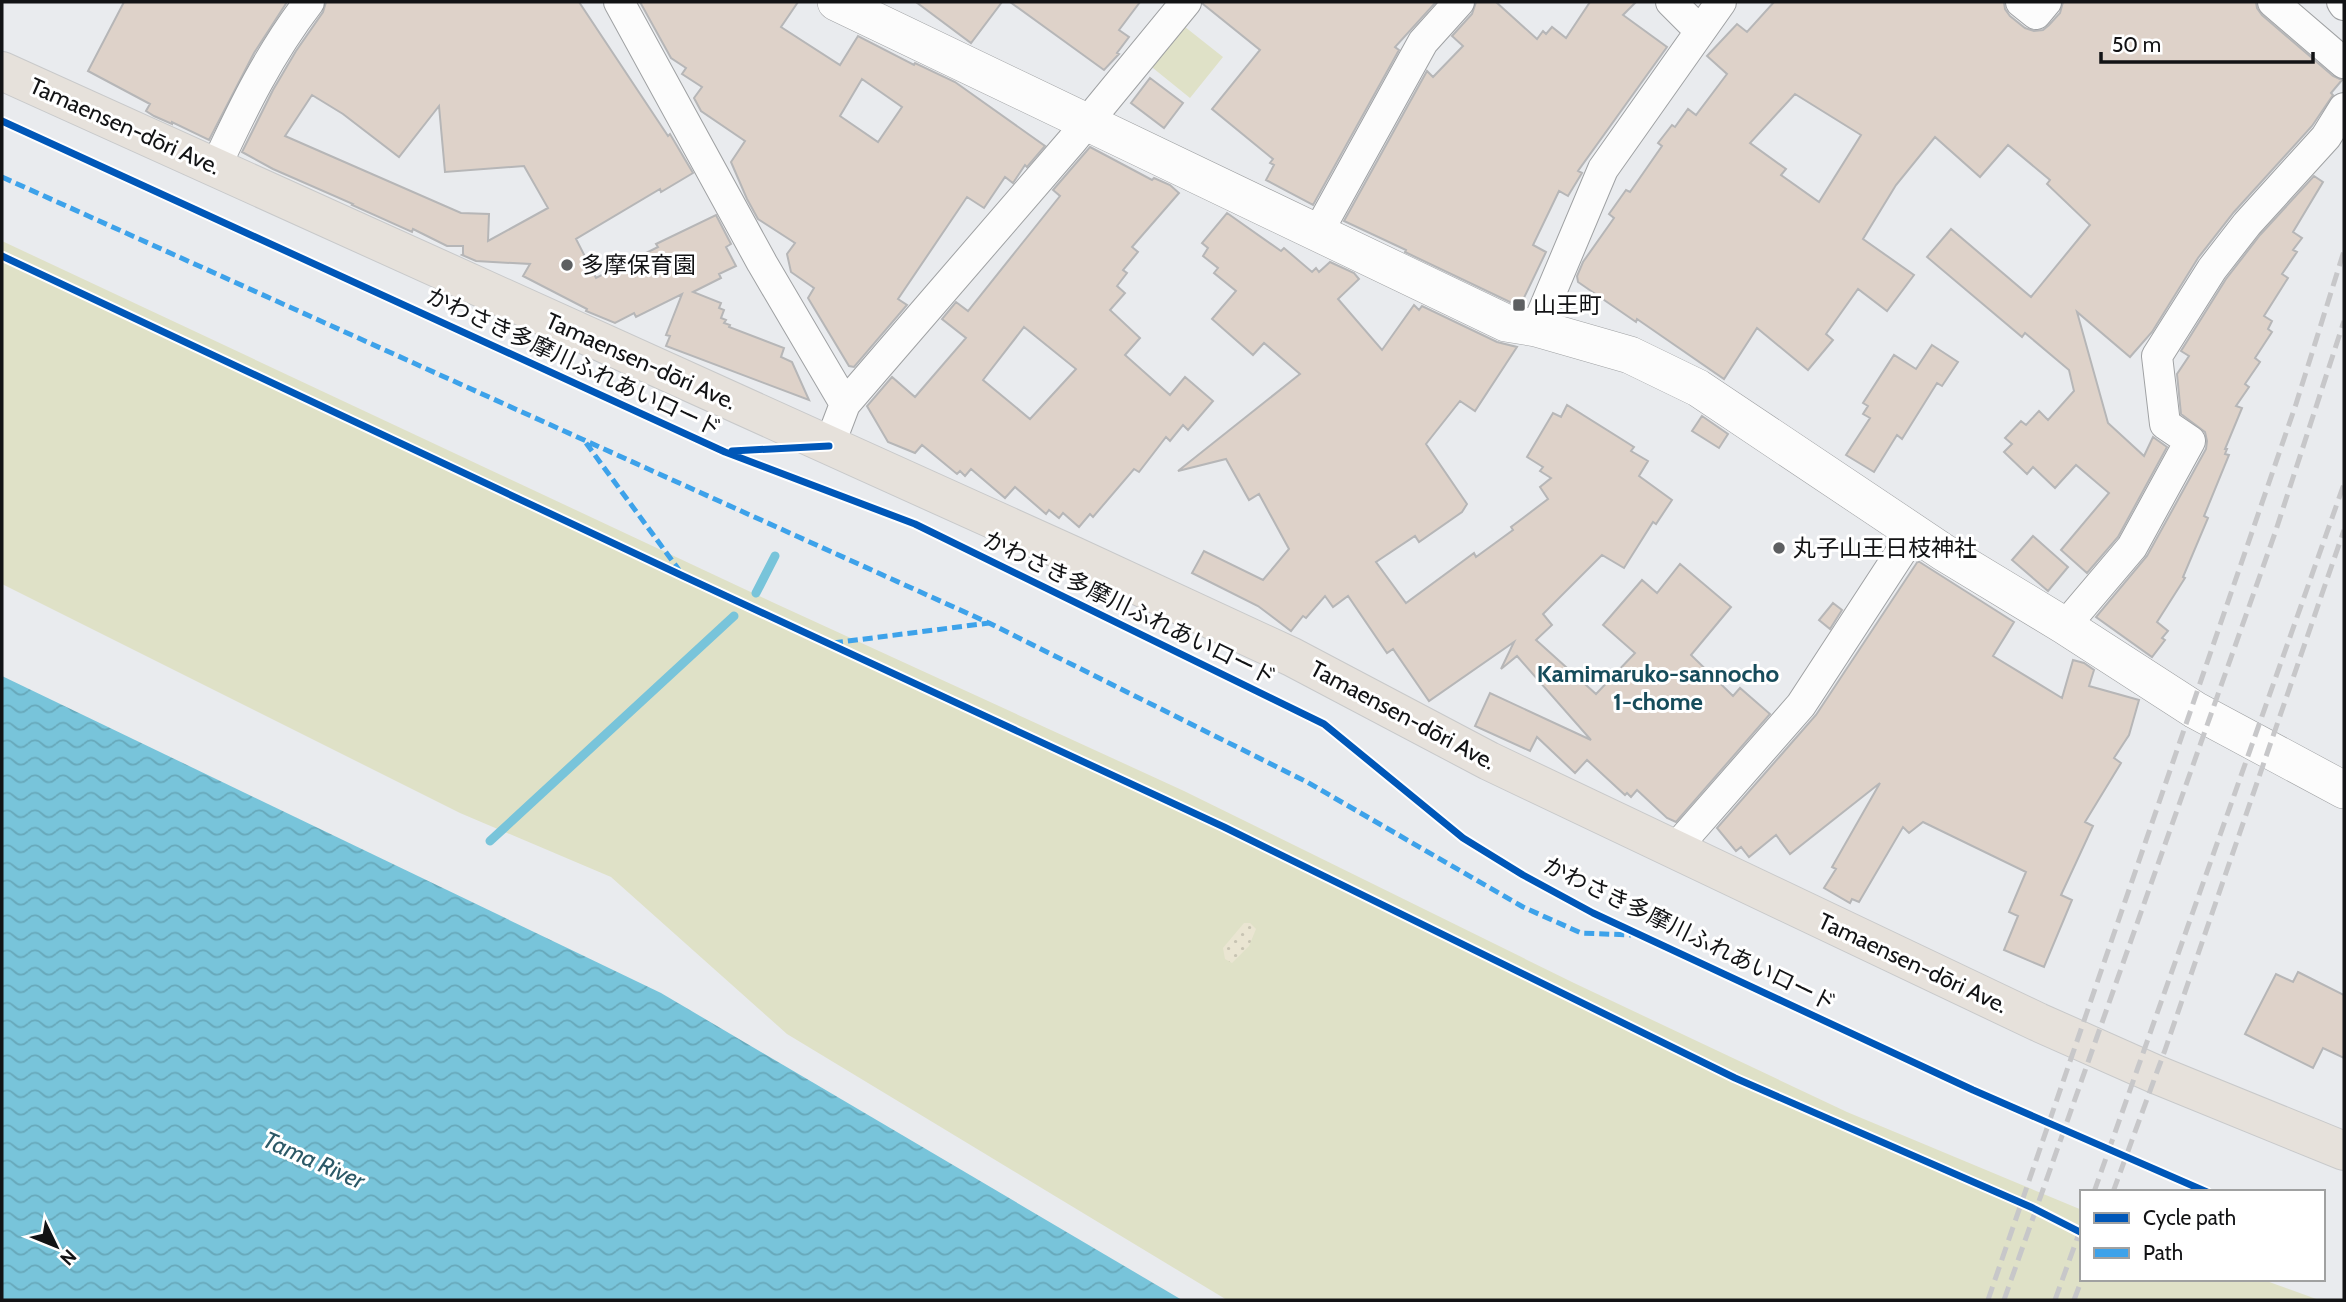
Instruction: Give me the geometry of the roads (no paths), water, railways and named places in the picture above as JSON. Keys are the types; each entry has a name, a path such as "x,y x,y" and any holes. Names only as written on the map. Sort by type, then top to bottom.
{"main road":[{"name":"Tamaensen-dōri Ave.","path":"2,71 1292,657 1489,761 2050,1027 2155,1074 2344,1151"}],"street":[{"path":"216,166 253,87 293,22 309,2"},
{"path":"619,2 762,264 845,404"},
{"path":"836,2 1507,323 1536,328 1630,355 1698,388 1914,533 2195,710 2344,790"},
{"path":"829,446 845,404 1088,122 1185,2"},
{"path":"1318,232 1423,42 1459,2"},
{"path":"1671,2 1700,31"},
{"path":"1536,328 1603,169 1721,2"},
{"path":"2021,2 2036,14 2046,2"},
{"path":"2273,2 2344,64"},
{"path":"2065,626 2132,547 2190,441 2165,424 2157,356 2211,269 2247,224 2326,137 2344,108"},
{"path":"1674,850 1801,705 1914,533"}],"water":[{"name":"Tama River","path":"2,676 661,993 1182,1300 2,1300"}],"waterway":[{"path":"756,593 775,556"},
{"path":"490,841 734,616"}],"railway":[{"path":"1988,1300 2296,404 2344,251"},
{"path":"2004,1300 2275,533 2344,321"},
{"path":"2095,1190 2344,484"},
{"path":"2114,1190 2165,1050 2344,530"},
{"path":"2055,1300 2080,1231"},
{"path":"2074,1300 2081,1281"}],"place":[{"name":"多摩保育園","path":"567,265"},
{"name":"山王町","path":"1519,305"},
{"name":"丸子山王日枝神社","path":"1779,548"}],"district":[{"name":"Kamimaruko-sannocho 1-chome","path":"1658,687"}]}
